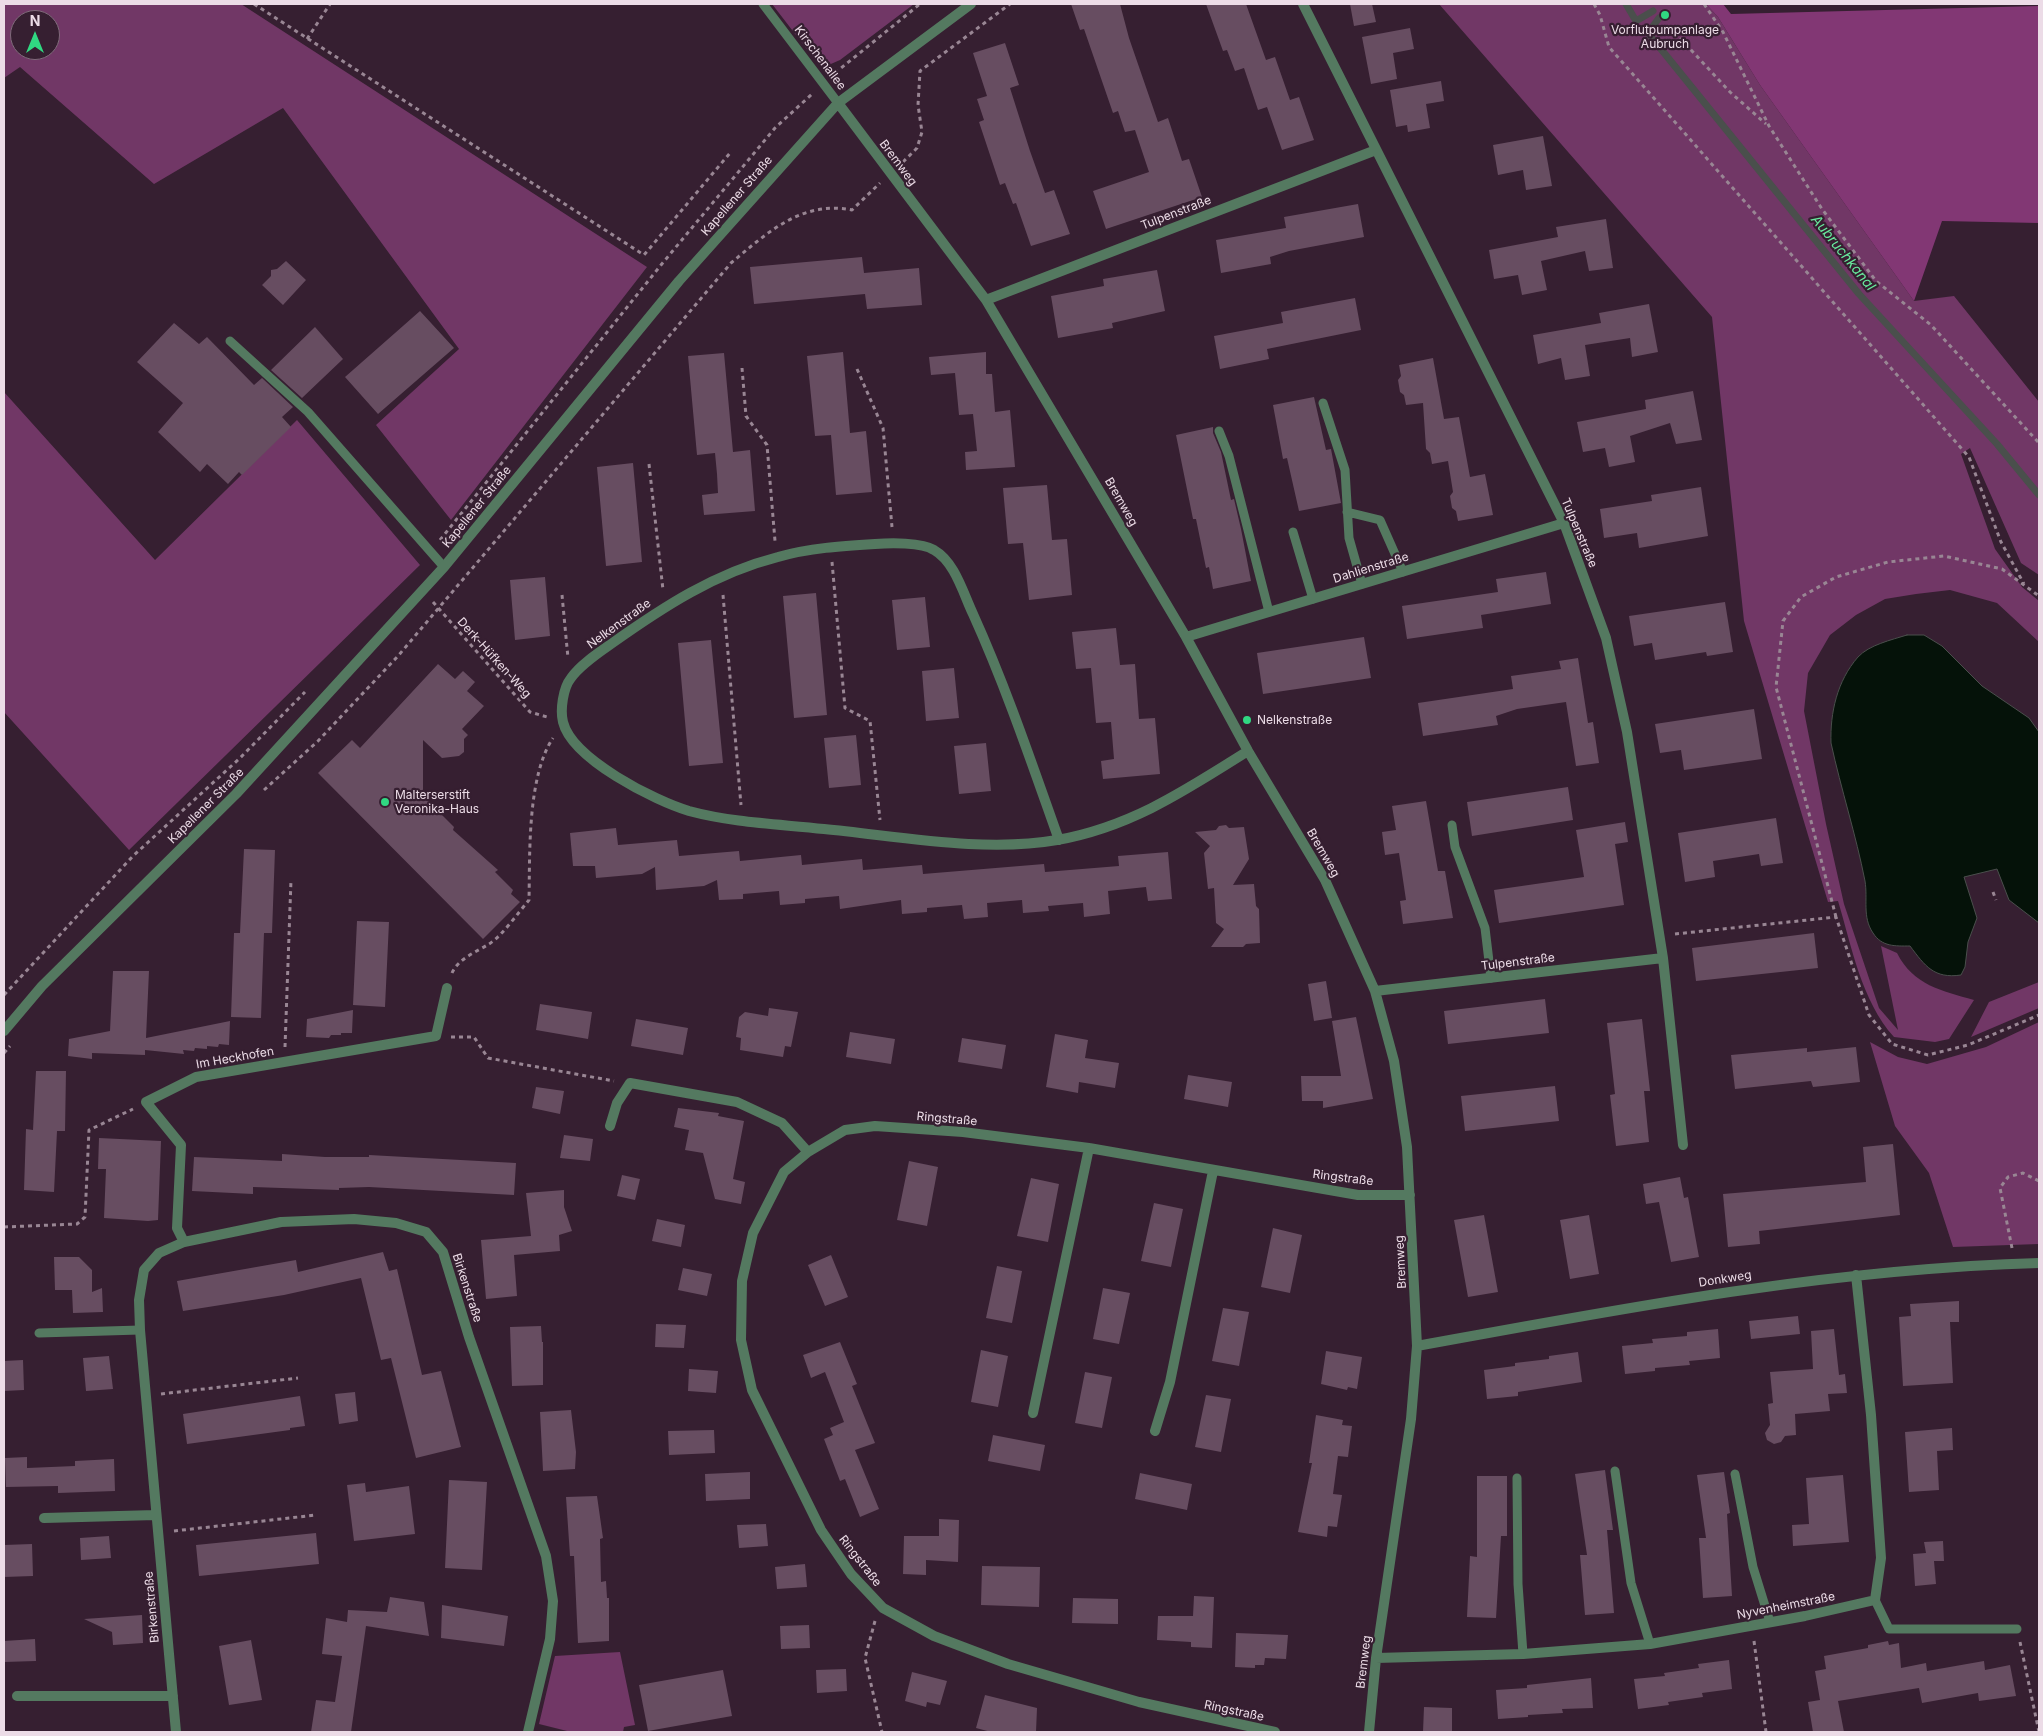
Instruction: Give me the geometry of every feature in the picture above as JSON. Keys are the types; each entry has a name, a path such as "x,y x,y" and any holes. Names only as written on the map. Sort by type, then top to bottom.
{"street":[{"name":"Kapellener Straße","path":"4,1031 42,986 236,794 444,568 679,281 838,103 971,4"},
{"name":"Tulpenstraße","path":"1303,4 1564,523 1606,638 1627,732 1660,935 1683,1145"},
{"name":"Bremweg","path":"838,103 986,300 1186,637 1248,751 1325,880 1375,991 1394,1061 1407,1146 1417,1346 1411,1419 1376,1658 1369,1732"},
{"name":"Tulpenstraße","path":"986,300 1376,150"},
{"name":"Dahlienstraße","path":"1186,637 1564,523"},
{"name":"Nelkenstraße","path":"570,678 596,655 665,606 721,577 776,557 831,546 894,542 933,548 953,570 986,643 1059,840"},
{"path":"570,678 563,700 563,722 575,746 597,764 625,782 685,810 743,823 1013,845 1059,840 1122,823 1179,794 1248,751"},
{"name":"Tulpenstraße","path":"1375,991 1663,958"},
{"path":"436,1036 447,988"},
{"name":"Im Heckhofen","path":"146,1102 196,1077 436,1036"},
{"path":"610,1126 617,1103 630,1083 737,1102 782,1123 808,1152"},
{"path":"146,1102 181,1145 178,1228 184,1242"},
{"name":"Ringstraße","path":"1275,1732 1138,1702 1008,1664 934,1636 884,1608 851,1574 821,1530 752,1390 742,1340 742,1281 753,1233 784,1172 808,1152 845,1130 875,1126 963,1132 1088,1148 1358,1196 1410,1195"},
{"path":"1033,1413 1088,1148"},
{"path":"1155,1431 1170,1382 1213,1171"},
{"name":"Birkenstraße","path":"176,1732 140,1330 139,1300 144,1270 160,1253 184,1242 281,1222 354,1219 396,1223 426,1232 442,1252 469,1337 546,1556 552,1601 550,1639 528,1732"},
{"name":"Donkweg","path":"1417,1346 1659,1302 1785,1282 1856,1275 2039,1263"},
{"path":"1856,1275 1871,1415 1881,1558 1875,1600"},
{"path":"44,1518 156,1515"},
{"name":"Nyvenheimstraße","path":"1376,1658 1523,1654 1650,1644 1875,1600"},
{"path":"17,1696 173,1696"}],"lane":[{"name":"Kirschenallee","path":"763,4 838,103"},
{"path":"230,341 308,412 444,568"},
{"path":"1322,403 1345,470 1349,538 1362,584"},
{"path":"1219,431 1229,456 1269,612"},
{"path":"1347,512 1380,520 1403,572"},
{"path":"1293,532 1313,599"},
{"path":"1452,825 1456,847 1485,928 1491,978"},
{"path":"39,1333 140,1330"},
{"path":"1615,1471 1631,1583 1650,1644"},
{"path":"1735,1474 1753,1567 1770,1622"},
{"path":"1517,1478 1518,1584 1523,1654"},
{"path":"1875,1600 1889,1629 2017,1628"}],"path":[{"path":"254,4 644,255 730,153"},
{"path":"307,39 330,4"},
{"path":"430,552 775,128 824,83 920,4"},
{"path":"262,792 318,741 398,656 731,263 772,229 817,208 839,207 852,210 917,148 922,132 918,105 920,71 1010,4"},
{"path":"1594,4 1600,15 1609,47 1969,457 2001,542 2024,584"},
{"path":"1704,4 1723,32 1769,126 1822,209 1876,281 1930,325 2039,443"},
{"path":"1680,38 1730,92 1769,126"},
{"path":"742,368 746,416 767,445 776,557"},
{"path":"857,369 882,428 894,542"},
{"path":"650,464 665,606"},
{"path":"831,546 845,708 870,721 881,835"},
{"path":"2039,596 2002,569 1944,556 1888,562 1836,577 1801,597 1783,621 1776,687 1836,917 1869,1016 1892,1044 1928,1055 1968,1045 2039,1015"},
{"path":"721,577 743,823"},
{"name":"Derk-Hüfken-Weg","path":"422,590 530,712 563,722"},
{"path":"562,595 570,678"},
{"path":"4,995 133,856 240,758 309,688"},
{"path":"447,988 454,968 475,950 490,943 529,900 532,819 543,753 563,722"},
{"path":"284,1062 291,880"},
{"path":"1993,892 1996,900"},
{"path":"1660,935 1836,917"},
{"path":"436,1036 474,1037 488,1058 630,1083"},
{"path":"4,1053 16,1039"},
{"path":"4,1226 76,1224 85,1218 89,1130 146,1102"},
{"path":"2013,1264 2012,1242 2000,1188 2008,1177 2024,1173 2039,1181"},
{"path":"145,1396 298,1378"},
{"path":"158,1533 316,1515"},
{"path":"882,1732 866,1658 876,1618 884,1608"},
{"path":"1752,1625 1766,1732"},
{"path":"2017,1628 2039,1732"}],"shaded area":[{"path":"4,4 241,4 647,267 451,520 376,425 459,349 283,108 154,184 20,67 4,78"},
{"path":"772,4 914,4 840,60 824,67 816,61"},
{"path":"1439,4 1706,4 1718,17 1760,85 1914,301 1954,296 2039,402 2039,575 2021,563 1970,448 1961,454 1995,549 2022,587 2039,601 2039,642 1997,603 1950,590 1916,594 1885,599 1856,615 1830,635 1808,673 1804,711 1826,824 1844,904 1879,1008 1898,1030 1881,946 1897,953 1911,973 1920,980 1940,990 1974,1000 1949,1039 1935,1042 1894,1037 1873,1007 1865,990 1838,901 1828,902 1744,621 1712,317"},
{"path":"1706,4 1723,4 1731,14 2039,6 2039,223 1942,221 1914,301 1760,85 1718,17"},
{"path":"4,392 155,560 297,420 420,565 129,850 4,712"},
{"path":"1907,635 1924,635 1942,646 1982,686 2029,718 2039,732 2039,923 2009,900 1997,869 1964,877 1977,918 1968,942 1965,967 1961,975 1952,976 1937,973 1920,960 1910,946 1894,946 1885,943 1880,941 1873,933 1866,914 1865,881 1831,743 1832,720 1836,698 1851,666 1868,649"},
{"path":"2039,982 2039,1008 1971,1037 1989,1002"},
{"path":"2039,1022 2039,1244 1953,1247 1929,1173 1895,1126 1870,1042 1898,1057 1927,1064 1986,1047"},
{"path":"620,1652 635,1725 624,1727 623,1732 571,1732 539,1724 555,1656"}],"building":[{"path":"1071,4 1120,4 1129,38 1158,122 1168,118 1182,161 1189,159 1202,197 1106,229 1093,191 1149,172 1135,130 1125,132 1118,111 1113,113 1084,29 1080,30"},
{"path":"1206,4 1246,4 1266,60 1275,57 1290,100 1299,97 1314,140 1282,150 1267,107 1258,110 1244,68 1235,71 1227,50 1223,51"},
{"path":"1350,4 1372,4 1376,22 1354,26"},
{"path":"1410,28 1414,49 1393,53 1397,79 1371,84 1362,37"},
{"path":"1005,43 1019,85 1010,88 1030,151 1045,193 1054,190 1070,234 1031,246 1016,203 1013,204 1005,183 1000,185 979,122 984,120 977,99 987,96 973,53"},
{"path":"1441,81 1444,101 1426,104 1430,128 1408,132 1407,125 1396,127 1390,90"},
{"path":"1543,136 1552,186 1526,190 1523,170 1498,175 1493,145"},
{"path":"1358,204 1364,237 1289,251 1270,257 1271,264 1221,273 1216,240 1286,228 1284,217"},
{"path":"1606,219 1613,268 1589,271 1585,251 1541,261 1547,290 1522,295 1518,275 1494,279 1489,250 1558,237 1556,227"},
{"path":"862,257 864,273 919,268 922,305 867,309 865,294 754,304 750,267"},
{"path":"286,261 306,280 283,305 262,285 271,276 271,270 277,269"},
{"path":"1157,270 1165,311 1112,323 1113,328 1058,338 1051,296 1104,286 1103,279"},
{"path":"1355,298 1361,330 1267,349 1269,359 1220,369 1214,336 1283,323 1281,312"},
{"path":"1649,304 1658,352 1632,357 1630,338 1585,345 1590,376 1565,380 1561,358 1538,364 1533,335 1601,323 1599,313"},
{"path":"420,311 454,348 378,414 345,377"},
{"path":"174,323 199,344 207,337 254,385 262,378 293,407 282,417 291,427 242,475 239,472 228,484 207,464 200,472 158,432 183,403 137,362"},
{"path":"315,327 343,359 302,398 271,370"},
{"path":"843,352 850,433 866,431 872,492 836,495 831,435 815,436 807,356"},
{"path":"986,352 986,374 992,374 995,412 1010,410 1015,467 966,470 965,452 977,451 973,414 959,415 955,373 931,375 929,357"},
{"path":"724,353 733,452 750,450 755,511 704,515 702,495 718,493 715,453 697,455 688,356"},
{"path":"1433,358 1444,419 1459,417 1470,477 1485,474 1493,515 1458,521 1456,511 1452,508 1450,496 1453,492 1448,461 1432,464 1430,453 1426,449 1423,403 1406,405 1404,395 1400,392 1398,380 1401,376 1399,365"},
{"path":"1693,391 1702,440 1676,444 1670,423 1630,436 1635,462 1609,467 1605,448 1583,452 1577,422 1646,409 1645,400"},
{"path":"1314,397 1326,450 1331,449 1341,503 1299,511 1287,458 1283,459 1273,405"},
{"path":"1213,427 1213,433 1221,452 1231,500 1234,499 1251,581 1213,589 1209,567 1206,568 1196,519 1193,519 1176,435"},
{"path":"633,463 642,562 606,566 597,467"},
{"path":"1047,485 1052,540 1067,539 1072,595 1029,600 1023,543 1008,544 1003,488"},
{"path":"1701,487 1708,536 1639,548 1637,533 1604,538 1600,509 1652,501 1651,495"},
{"path":"1546,572 1551,604 1481,615 1483,628 1407,639 1402,606 1498,592 1496,579"},
{"path":"545,577 550,636 515,640 510,580"},
{"path":"816,593 827,715 794,718 783,596"},
{"path":"925,597 930,647 897,650 892,600"},
{"path":"1725,602 1733,652 1707,656 1706,652 1655,660 1652,643 1634,646 1629,616"},
{"path":"1116,628 1120,665 1135,664 1139,719 1155,718 1160,774 1103,779 1101,761 1114,759 1111,722 1096,723 1091,668 1076,669 1072,632"},
{"path":"1364,637 1371,678 1263,694 1257,653"},
{"path":"711,640 723,763 689,766 678,643"},
{"path":"1578,658 1588,723 1593,722 1599,763 1576,766 1566,702 1517,709 1496,716 1498,725 1423,736 1418,703 1513,689 1511,676 1561,669 1559,661"},
{"name":"Malterserstift Veronika-Haus","path":"438,664 455,679 463,671 475,682 467,691 484,706 462,729 468,735 464,739 464,752 459,756 442,758 423,740 423,796 454,827 453,830 498,870 495,872 513,890 511,894 520,902 483,939 318,773 352,740 360,748"},
{"path":"954,668 959,718 926,721 922,671"},
{"path":"1754,709 1762,759 1684,770 1681,750 1660,753 1655,724"},
{"path":"856,735 861,785 829,788 824,738"},
{"path":"986,743 991,791 959,794 954,746"},
{"path":"1568,787 1573,820 1472,836 1467,802"},
{"path":"1426,801 1438,871 1445,871 1453,918 1403,924 1400,901 1406,900 1399,853 1385,855 1382,832 1396,830 1392,806"},
{"path":"1776,818 1783,863 1761,866 1759,854 1713,861 1715,877 1685,882 1678,833"},
{"path":"1625,822 1628,842 1615,844 1624,905 1499,923 1494,890 1584,877 1576,830"},
{"path":"1226,825 1229,828 1244,827 1249,859 1233,885 1254,884 1256,906 1259,909 1260,943 1246,944 1243,947 1211,947 1224,929 1216,923 1214,888 1208,889 1204,853 1210,846 1195,832 1216,830 1219,826"},
{"path":"616,828 618,845 677,840 679,856 739,851 740,861 801,855 802,865 862,859 863,870 922,865 923,874 1044,864 1045,872 1119,866 1118,856 1168,852 1172,899 1148,901 1146,887 1108,891 1110,914 1084,917 1083,903 1048,906 1049,911 1023,913 1022,900 987,903 988,917 964,919 962,905 927,908 927,912 902,914 901,900 840,909 839,896 805,899 805,903 780,905 779,891 743,894 743,899 719,900 717,880 704,886 656,890 655,867 642,874 596,878 595,866 573,866 570,833"},
{"path":"244,849 275,850 272,933 264,933 261,1018 231,1017 234,933 240,933"},
{"path":"357,921 389,922 385,1007 353,1005"},
{"path":"1814,933 1818,968 1696,981 1692,948"},
{"path":"113,971 149,971 146,1038 230,1021 229,1045 207,1046 207,1049 195,1048 194,1051 183,1050 184,1054 145,1050 145,1055 92,1053 92,1059 68,1056 69,1039 110,1031"},
{"path":"1326,981 1332,1018 1314,1021 1308,984"},
{"path":"1545,999 1549,1033 1448,1044 1444,1011"},
{"path":"540,1004 592,1012 588,1039 536,1030"},
{"path":"769,1008 798,1012 791,1047 785,1046 783,1057 740,1050 741,1038 736,1037 739,1017 745,1012 768,1016"},
{"path":"353,1010 352,1033 331,1035 329,1038 306,1037 307,1019"},
{"path":"1356,1017 1373,1099 1323,1108 1323,1101 1302,1101 1301,1076 1341,1076 1332,1021"},
{"path":"636,1019 688,1028 683,1055 631,1046"},
{"path":"1642,1019 1650,1091 1644,1091 1649,1142 1616,1146 1610,1095 1615,1094 1607,1023"},
{"path":"850,1032 895,1039 891,1064 846,1057"},
{"path":"1055,1034 1088,1040 1085,1058 1119,1063 1115,1088 1079,1082 1078,1093 1046,1087"},
{"path":"962,1038 1006,1045 1002,1069 958,1062"},
{"path":"1856,1047 1860,1082 1813,1087 1811,1081 1735,1089 1731,1055 1807,1048 1807,1052"},
{"path":"36,1071 66,1071 65,1131 57,1131 54,1192 24,1190 26,1129 33,1130"},
{"path":"1188,1075 1232,1082 1228,1107 1184,1099"},
{"path":"1555,1086 1559,1121 1465,1131 1461,1096"},
{"path":"536,1087 564,1091 560,1114 532,1108"},
{"path":"678,1108 719,1113 718,1116 744,1121 733,1179 745,1182 741,1204 715,1199 703,1153 685,1150 689,1130 674,1127"},
{"path":"564,1135 593,1139 590,1161 560,1158"},
{"path":"99,1138 161,1141 158,1220 104,1218 106,1169 98,1169"},
{"path":"1893,1144 1900,1215 1759,1231 1760,1244 1728,1247 1723,1194 1866,1182 1863,1147"},
{"path":"282,1154 325,1157 369,1157 369,1155 516,1163 514,1195 369,1187 339,1188 339,1190 253,1187 253,1194 192,1191 194,1157 282,1161"},
{"path":"909,1161 938,1167 927,1226 897,1220"},
{"path":"622,1175 640,1179 635,1200 617,1196"},
{"path":"1680,1177 1684,1198 1688,1197 1699,1257 1671,1262 1659,1202 1646,1204 1643,1184"},
{"path":"1031,1178 1059,1184 1048,1242 1017,1236"},
{"path":"564,1190 564,1207 572,1231 559,1235 560,1251 514,1255 517,1296 486,1299 481,1240 531,1236 526,1193"},
{"path":"1154,1203 1183,1209 1171,1267 1141,1261"},
{"path":"1484,1215 1498,1292 1468,1297 1454,1220"},
{"path":"1589,1215 1599,1274 1570,1279 1560,1220"},
{"path":"657,1219 685,1225 681,1247 652,1241"},
{"path":"1273,1228 1302,1235 1290,1293 1261,1287"},
{"path":"383,1252 389,1271 397,1269 422,1375 441,1371 461,1447 416,1458 391,1358 381,1360 361,1278 284,1295 183,1311 177,1281 296,1260 298,1272"},
{"path":"831,1255 848,1297 825,1306 808,1265"},
{"path":"54,1257 79,1257 92,1270 92,1292 102,1288 103,1312 73,1313 72,1290 55,1290"},
{"path":"997,1266 1022,1271 1012,1323 986,1318"},
{"path":"683,1268 712,1274 707,1296 678,1290"},
{"path":"1103,1288 1130,1293 1119,1344 1093,1339"},
{"path":"1959,1301 1959,1322 1950,1322 1953,1383 1903,1386 1899,1317 1911,1316 1910,1304"},
{"path":"1223,1308 1249,1312 1239,1366 1212,1361"},
{"path":"1798,1316 1800,1334 1751,1339 1749,1321"},
{"path":"656,1324 686,1325 684,1348 655,1347"},
{"path":"541,1326 543,1385 512,1386 510,1327"},
{"path":"1718,1329 1720,1358 1689,1361 1690,1365 1655,1368 1655,1371 1625,1374 1622,1346 1653,1343 1652,1339 1687,1336 1687,1332"},
{"path":"1834,1329 1839,1375 1845,1374 1847,1393 1828,1394 1830,1411 1795,1414 1796,1435 1785,1436 1781,1442 1774,1444 1767,1440 1765,1433 1770,1425 1768,1404 1773,1403 1770,1372 1813,1369 1811,1331"},
{"path":"840,1342 857,1384 852,1386 875,1443 855,1450 879,1509 860,1517 845,1479 840,1481 824,1439 833,1435 830,1428 844,1422 825,1372 811,1378 803,1355"},
{"path":"981,1350 1008,1356 998,1407 971,1402"},
{"path":"1326,1351 1362,1357 1357,1389 1348,1387 1347,1390 1321,1384"},
{"path":"1578,1352 1582,1382 1518,1392 1518,1396 1487,1399 1484,1370 1515,1366 1515,1363 1549,1359 1549,1356"},
{"path":"109,1356 113,1389 86,1391 83,1358"},
{"path":"23,1360 24,1390 4,1391 4,1361"},
{"path":"689,1369 718,1371 716,1393 688,1391"},
{"path":"1085,1372 1112,1377 1102,1428 1075,1423"},
{"path":"355,1392 358,1421 339,1424 335,1394"},
{"path":"1206,1395 1231,1399 1221,1452 1195,1447"},
{"path":"300,1396 305,1426 290,1428 290,1430 187,1444 183,1414"},
{"path":"571,1410 576,1452 575,1469 543,1471 540,1412"},
{"path":"1316,1415 1343,1420 1342,1425 1352,1426 1348,1457 1338,1456 1333,1494 1342,1495 1337,1527 1328,1526 1327,1537 1298,1532 1312,1463 1309,1463"},
{"path":"1952,1428 1953,1450 1937,1451 1939,1490 1909,1492 1905,1432"},
{"path":"714,1430 715,1453 669,1455 668,1431"},
{"path":"993,1435 1045,1445 1040,1471 988,1461"},
{"path":"27,1457 27,1468 75,1466 75,1461 114,1459 115,1491 58,1493 58,1486 6,1487 5,1458"},
{"path":"1605,1470 1613,1530 1607,1530 1614,1613 1585,1615 1580,1555 1587,1555 1575,1474"},
{"path":"750,1472 750,1499 706,1501 705,1474"},
{"path":"1724,1472 1730,1513 1727,1514 1732,1596 1703,1598 1699,1538 1706,1538 1697,1475"},
{"path":"1140,1473 1192,1484 1187,1510 1135,1499"},
{"path":"1843,1475 1849,1542 1793,1546 1792,1525 1809,1524 1806,1478"},
{"path":"1477,1476 1507,1476 1507,1536 1501,1536 1496,1618 1467,1617 1470,1556 1477,1557"},
{"path":"449,1480 487,1482 482,1570 445,1568"},
{"path":"365,1483 366,1492 409,1486 415,1534 354,1541 347,1485"},
{"path":"597,1496 603,1538 600,1539 601,1582 606,1581 607,1598 609,1598 609,1641 578,1643 574,1556 570,1556 566,1497"},
{"path":"939,1519 959,1520 958,1562 926,1560 926,1575 903,1574 904,1536 939,1536"},
{"path":"766,1524 768,1546 739,1548 737,1525"},
{"path":"316,1533 319,1564 199,1576 196,1545"},
{"path":"109,1536 111,1558 81,1560 80,1538"},
{"path":"1943,1541 1944,1561 1934,1561 1936,1584 1915,1586 1913,1554 1926,1553 1924,1542"},
{"path":"32,1544 33,1576 4,1577 4,1545"},
{"path":"805,1564 807,1587 777,1589 775,1567"},
{"path":"982,1566 1040,1567 1039,1607 981,1605"},
{"path":"1194,1596 1214,1597 1212,1648 1191,1647 1191,1642 1157,1640 1158,1616 1193,1616"},
{"path":"390,1597 424,1602 429,1636 366,1626 351,1732 311,1732 316,1700 335,1702 342,1656 322,1654 326,1618 347,1622 348,1610 387,1612"},
{"path":"1073,1598 1118,1599 1118,1624 1072,1623"},
{"path":"442,1605 508,1616 504,1646 441,1638"},
{"path":"142,1615 143,1643 113,1645 112,1632 84,1619"},
{"path":"809,1625 810,1648 781,1649 780,1626"},
{"path":"1236,1633 1288,1635 1286,1659 1265,1658 1264,1665 1255,1665 1255,1668 1235,1667"},
{"path":"35,1639 36,1661 4,1662 4,1641"},
{"path":"251,1640 262,1700 229,1705 219,1646"},
{"path":"1888,1641 1889,1645 1899,1643 1901,1668 1926,1663 1927,1671 1984,1661 1985,1670 2010,1665 2016,1696 1979,1701 1978,1693 1922,1703 1919,1688 1838,1701 1844,1732 1813,1732 1808,1702 1820,1700 1815,1671 1826,1669 1824,1656 1868,1648 1868,1645"},
{"path":"1729,1660 1732,1689 1702,1693 1703,1697 1668,1702 1669,1705 1638,1709 1634,1679 1665,1676 1664,1673 1699,1668 1698,1664"},
{"path":"846,1669 847,1691 817,1693 816,1670"},
{"path":"723,1670 732,1716 648,1731 639,1685"},
{"path":"912,1672 947,1681 940,1705 927,1702 926,1707 905,1701"},
{"path":"1591,1678 1593,1708 1562,1709 1563,1713 1498,1719 1496,1690 1527,1688 1527,1685"},
{"path":"985,1695 1037,1708 1036,1732 991,1732 976,1728"},
{"path":"1424,1707 1452,1708 1452,1732 1423,1732"}],"waterway":[{"name":"Aubruchkanal","path":"1626,4 1636,21 1653,11"},
{"name":"Aubruchkanal","path":"1659,18 1648,33 1859,294 1997,444 2039,495"}],"place":[{"name":"Vorflutpumpanlage Aubruch","path":"1665,15"},
{"name":"Nelkenstraße","path":"1247,720"},
{"name":"Malterserstift Veronika-Haus","path":"385,802"}]}
